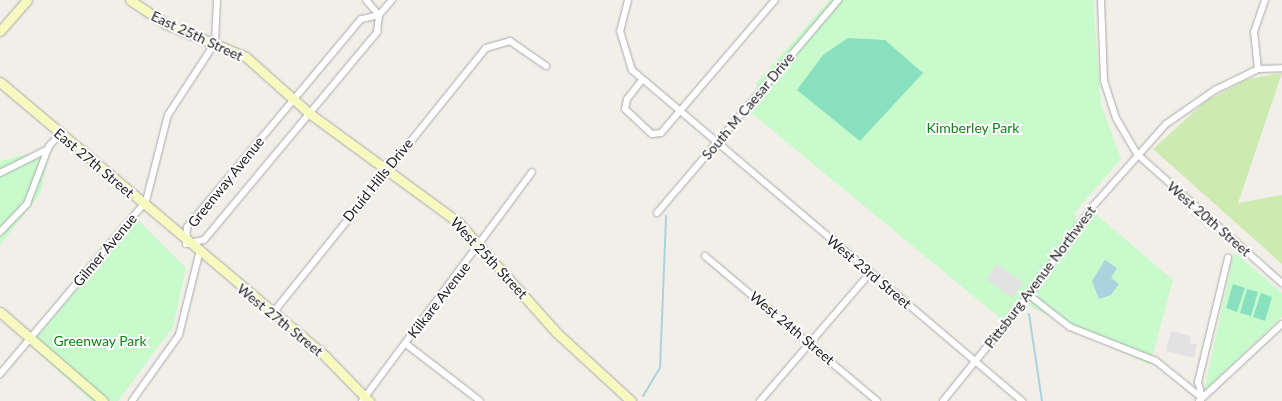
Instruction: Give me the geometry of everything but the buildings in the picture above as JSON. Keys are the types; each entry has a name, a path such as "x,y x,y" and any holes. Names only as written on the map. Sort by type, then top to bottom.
{"street":[{"path":"0,31 27,0"},
{"name":"East 25th Street","path":"130,0 166,24 246,57 309,113"},
{"name":"Gilmer Avenue","path":"0,374 144,205 168,115 215,43 218,0"},
{"path":"366,0 379,15"},
{"name":"Greenway Avenue","path":"379,15 361,19 188,227 186,244 204,240 377,32 379,15 392,0"},
{"name":"West 23rd Street","path":"628,0 620,31 624,56 642,80 1022,401"},
{"path":"642,80 627,99 629,117 652,134 661,133 775,0"},
{"name":"South M Caesar Drive","path":"657,212 838,0"},
{"name":"West 20th Street","path":"1101,0 1104,81 1116,118 1137,154 1282,283"},
{"path":"1265,0 1254,32 1258,69 1282,68"},
{"name":"Druid Hills Drive","path":"272,314 388,167 486,48 510,40 546,66"},
{"name":"Pittsburg Avenue Northwest","path":"943,401 1029,296 1137,154 1196,100 1258,69"},
{"name":"East 27th Street","path":"0,82 144,205 186,244"},
{"name":"West 25th Street","path":"309,113 388,167 481,246 556,332 631,401"},
{"path":"0,232 27,204 48,149 60,134"},
{"path":"0,173 48,149"},
{"name":"Kilkare Avenue","path":"366,400 481,246 532,172"},
{"name":"West 27th Street","path":"186,244 272,314 366,400"},
{"path":"132,401 179,335 199,254"},
{"name":"West 24th Street","path":"705,256 877,401"},
{"path":"1201,399 1198,382 1228,258"},
{"path":"760,401 870,272"},
{"path":"1029,296 1070,327 1163,364 1201,399"},
{"path":"0,312 103,401"},
{"path":"1201,399 1282,324"},
{"path":"406,344 480,401"}],"green space":[{"name":"Kimberley Park","path":"830,0 1093,0 1101,104 1121,159 1075,212 1077,226 1091,210 1173,280 1150,365 1023,303 1006,323 749,111 764,92 755,84"},
{"path":"848,38 885,40 923,73 860,141 797,90 823,55"},
{"path":"1282,73 1238,203 1282,195 1282,264 1153,149 1206,101 1248,79"},
{"path":"50,149 40,194 0,245 0,161"},
{"name":"Greenway Park","path":"137,219 186,268 173,327 118,401 92,401 30,345"},
{"path":"1234,252 1282,293 1282,317 1204,391"},
{"path":"1233,284 1245,288 1237,312 1226,308"},
{"path":"1247,289 1258,292 1251,316 1240,313"},
{"path":"1261,293 1272,297 1265,321 1253,317"}],"shaded area":[{"path":"997,264 1023,283 1012,298 986,279"},
{"path":"1171,331 1191,336 1190,343 1197,344 1194,358 1166,351"}],"water":[{"path":"1105,260 1117,268 1111,278 1119,284 1111,295 1099,299 1092,281"}],"waterway":[{"path":"643,396 660,368 666,216"},
{"path":"1029,314 1042,401"}]}
